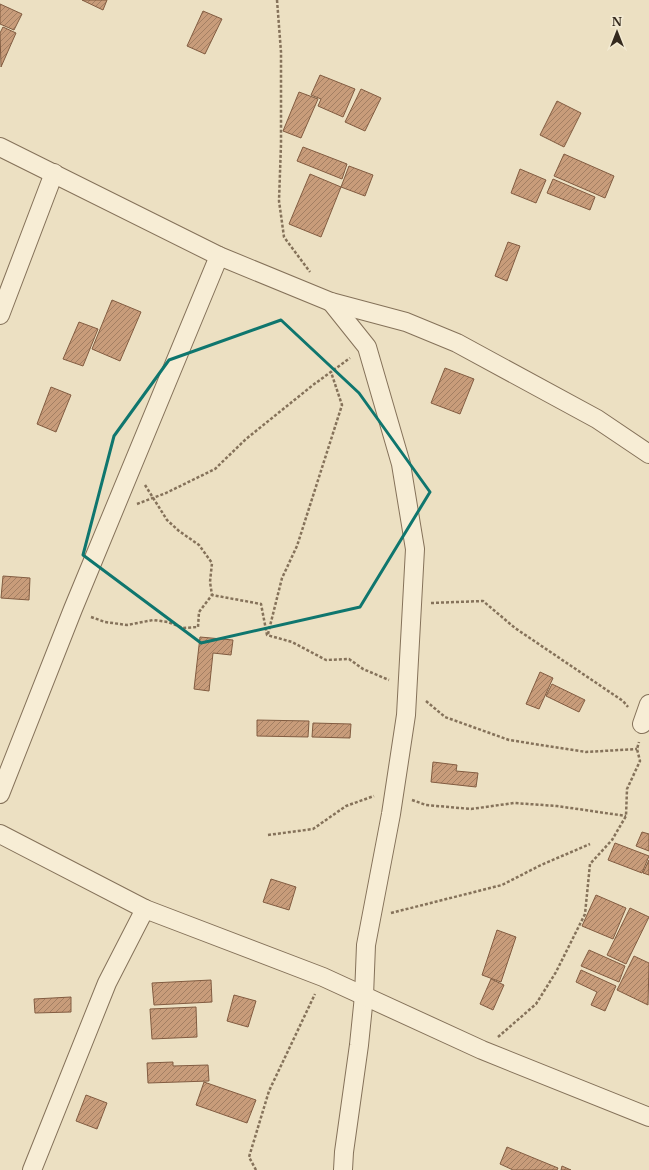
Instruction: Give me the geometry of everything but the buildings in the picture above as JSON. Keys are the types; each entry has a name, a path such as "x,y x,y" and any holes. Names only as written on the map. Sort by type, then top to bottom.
{"street":[{"path":"0,147 219,256 331,302 406,322 456,343 597,419 649,454"},
{"path":"0,315 54,174"},
{"path":"0,794 73,610 219,256"},
{"path":"331,302 367,347 402,472 415,549 406,715 395,787 366,945 364,996 343,1170"},
{"path":"642,724 649,704"},
{"path":"0,834 145,909 323,977 482,1050 649,1117"},
{"path":"32,1170 107,983 145,909"}],"path":[{"path":"277,0 281,52 281,144 279,201 284,237 314,278"},
{"path":"135,504 153,498 215,469 246,439 331,372 367,347"},
{"path":"267,635 282,578 297,546 342,404 331,372"},
{"path":"73,610 105,622 128,625 153,620 168,622 183,628 198,627 199,612 212,595 210,582 212,562 199,545 179,531 167,520 144,483 130,471"},
{"path":"212,595 261,604 267,635"},
{"path":"413,606 438,602 483,601 515,628 623,701 642,724 637,749 640,761 627,789 626,816 612,840 590,864 585,914 556,972 536,1004 482,1050"},
{"path":"267,635 292,642 326,660 349,659 363,669 408,687 445,717 510,740 586,752 637,749"},
{"path":"268,835 313,829 346,806 382,794 395,787 426,805 471,809 514,804 543,805 626,816"},
{"path":"371,918 502,886 541,865 590,844"},
{"path":"256,1170 249,1156 269,1091 323,977"}],"highlighted area":[{"path":"281,320 359,393 430,492 360,607 201,643 83,555 114,436 169,360"}]}
